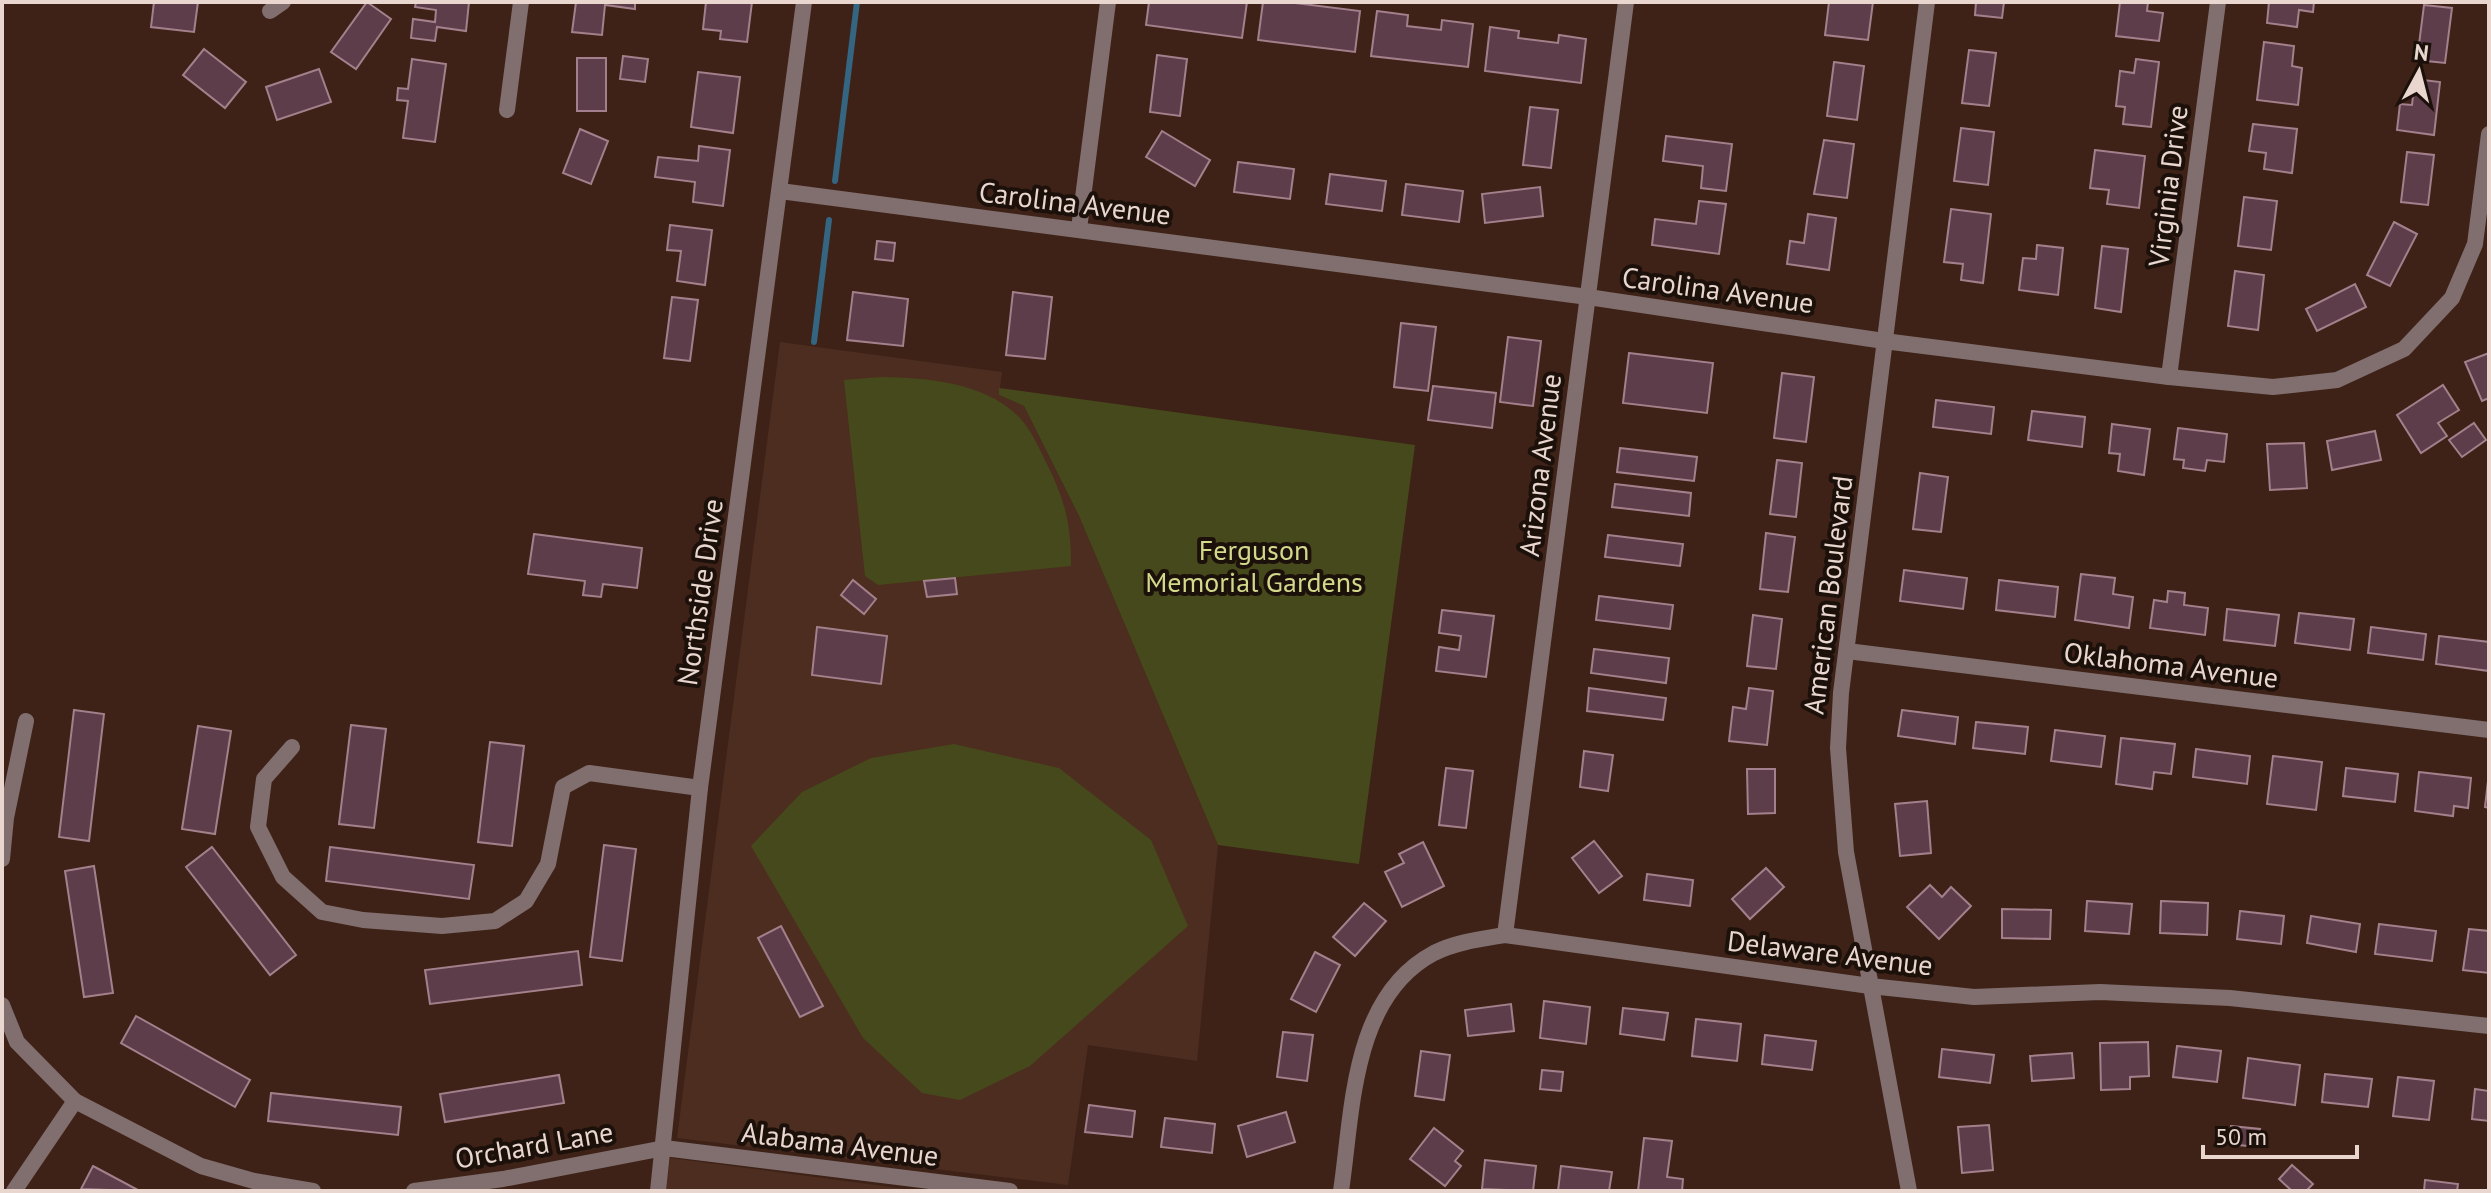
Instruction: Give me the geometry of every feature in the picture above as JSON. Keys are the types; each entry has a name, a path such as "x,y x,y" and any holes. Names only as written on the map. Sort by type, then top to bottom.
{"street":[{"path":"507,110 521,2"},
{"name":"Northside Drive","path":"658,1191 700,788 804,2"},
{"path":"1079,229 1108,2"},
{"name":"Arizona Avenue","path":"1505,935 1626,2"},
{"name":"American Boulevard","path":"1909,1191 1846,852 1838,748 1847,651 1927,2"},
{"name":"Virginia Drive","path":"2169,377 2218,2"},
{"name":"Carolina Avenue","path":"780,191 1588,297 1884,341 2273,387 2337,380 2404,349 2452,298 2475,244 2489,134"},
{"name":"Oklahoma Avenue","path":"1847,651 2489,730"},
{"path":"2,859 4,818 26,721"},
{"path":"292,747 264,779 258,827 283,877 322,912 363,920 442,926 495,921 526,901 548,864 563,787 589,773 700,788"},
{"name":"Delaware Avenue","path":"1341,1191 1361,1055 1370,1025 1388,993 1408,972 1433,954 1469,941 1505,935 1870,986 1974,997 2100,992 2230,998 2489,1026"},
{"path":"2,1005 17,1042 75,1101 201,1166 254,1181 313,1191"},
{"path":"14,1191 75,1101"},
{"name":"Orchard Lane","path":"414,1191 503,1179 664,1148"},
{"name":"Alabama Avenue","path":"664,1148 1010,1191"}],"shaded area":[{"path":"780,342 1002,372 999,395 1024,406 1079,516 1218,845 1197,1061 1088,1045 1068,1185 677,1138"},
{"path":"670,1158 921,1191 666,1191"}],"green space":[{"path":"881,377 936,381 973,389 1006,406 1020,418 1037,444 1062,500 1070,536 1071,566 878,585 865,576 844,380"},
{"name":"Ferguson Memorial Gardens","path":"999,388 1415,445 1359,864 1218,845 1079,516 1024,406 999,395"},
{"path":"954,744 1059,768 1151,840 1188,926 1030,1066 960,1100 922,1093 863,1038 751,846 802,792 871,758"}],"building":[{"path":"154,2 198,2 194,32 151,27"},
{"path":"367,2 391,19 356,69 331,52"},
{"path":"416,2 469,2 466,31 437,27 435,41 411,38 413,19 435,22 436,10 415,7"},
{"path":"576,2 635,2 635,9 605,5 602,35 572,32"},
{"path":"706,2 752,2 747,42 720,39 721,31 703,29"},
{"path":"1149,2 1247,2 1242,38 1146,25"},
{"path":"1263,2 1360,11 1355,52 1258,40"},
{"path":"1829,2 1873,2 1868,40 1825,35"},
{"path":"1976,2 2004,2 2002,18 1975,15"},
{"path":"2120,2 2148,2 2147,11 2163,13 2159,41 2116,36"},
{"path":"2269,2 2314,2 2313,12 2299,10 2297,27 2267,23"},
{"path":"2424,5 2452,8 2445,63 2417,60"},
{"path":"1377,11 1408,15 1407,26 1441,30 1442,20 1473,24 1468,67 1371,56"},
{"path":"1490,27 1519,31 1518,38 1558,43 1559,35 1586,39 1581,83 1485,71"},
{"path":"2264,42 2294,46 2292,66 2302,68 2298,105 2257,100"},
{"path":"204,49 246,82 225,108 183,75"},
{"path":"1969,50 1996,53 1989,106 1962,103"},
{"path":"1157,55 1187,59 1180,116 1150,112"},
{"path":"623,56 648,59 645,82 620,79"},
{"path":"577,58 606,58 606,111 577,111"},
{"path":"412,59 446,64 435,142 403,138 408,101 397,100 398,88 408,89"},
{"path":"2136,59 2159,62 2151,127 2123,124 2125,107 2116,106 2120,71 2134,73"},
{"path":"1834,62 1864,66 1857,120 1827,116"},
{"path":"319,69 331,102 277,120 266,87"},
{"path":"698,72 740,77 733,133 691,127"},
{"path":"2415,79 2440,82 2434,135 2397,130 2400,104 2412,105"},
{"path":"1530,107 1558,110 1551,168 1523,165"},
{"path":"2253,124 2297,129 2292,173 2264,169 2266,153 2249,151"},
{"path":"1961,128 1994,132 1988,185 1954,181"},
{"path":"580,129 608,141 591,184 563,173"},
{"path":"1162,131 1210,160 1195,186 1146,157"},
{"path":"1666,136 1732,144 1726,191 1701,188 1703,166 1663,161"},
{"path":"1824,140 1854,144 1847,198 1814,194"},
{"path":"699,146 730,150 723,206 693,202 695,182 655,177 658,157 698,161"},
{"path":"2095,150 2145,156 2139,208 2107,204 2109,190 2090,188"},
{"path":"2407,152 2434,155 2428,205 2401,202"},
{"path":"1238,162 1294,169 1290,199 1234,192"},
{"path":"1330,174 1386,181 1382,211 1326,204"},
{"path":"1406,184 1463,191 1459,222 1402,215"},
{"path":"1540,187 1543,216 1485,223 1482,194"},
{"path":"2244,197 2277,201 2271,250 2238,246"},
{"path":"1699,201 1726,204 1719,254 1652,245 1655,219 1696,224"},
{"path":"1951,209 1991,214 1983,283 1961,280 1963,264 1944,262"},
{"path":"1808,214 1836,218 1829,270 1787,264 1790,241 1804,243"},
{"path":"2394,222 2417,234 2390,286 2367,275"},
{"path":"670,225 712,230 705,285 677,281 681,251 667,250"},
{"path":"877,241 895,243 893,261 875,259"},
{"path":"2037,245 2063,248 2058,295 2019,290 2023,258 2036,259"},
{"path":"2102,246 2128,249 2121,312 2095,308"},
{"path":"2235,271 2264,275 2258,330 2228,326"},
{"path":"2355,284 2366,307 2317,331 2306,309"},
{"path":"853,292 908,299 903,346 847,340"},
{"path":"1013,292 1052,297 1045,359 1006,355"},
{"path":"672,297 698,300 690,361 664,358"},
{"path":"1401,323 1436,327 1428,391 1394,387"},
{"path":"1508,337 1541,341 1533,406 1500,402"},
{"path":"1629,353 1713,363 1707,413 1623,403"},
{"path":"2489,353 2489,398 2482,401 2465,362"},
{"path":"1782,373 1814,377 1806,442 1774,438"},
{"path":"2443,385 2459,410 2438,423 2447,436 2421,453 2397,415"},
{"path":"1433,386 1496,393 1492,428 1428,420"},
{"path":"1936,400 1994,407 1991,434 1933,427"},
{"path":"2032,411 2085,417 2082,447 2028,440"},
{"path":"2474,423 2486,440 2462,457 2449,440"},
{"path":"2112,424 2150,429 2144,475 2118,471 2120,454 2109,453"},
{"path":"2178,428 2227,434 2224,462 2207,460 2205,471 2183,468 2184,460 2174,459"},
{"path":"2375,431 2381,460 2332,470 2327,441"},
{"path":"2304,443 2307,488 2270,490 2267,444"},
{"path":"1620,448 1697,457 1694,481 1617,472"},
{"path":"1777,460 1802,463 1796,517 1770,514"},
{"path":"1920,473 1948,477 1941,532 1913,529"},
{"path":"1615,484 1691,493 1689,516 1612,507"},
{"path":"1766,533 1795,537 1788,592 1760,589"},
{"path":"534,534 642,548 637,588 603,584 601,597 583,595 585,581 528,574"},
{"path":"1608,535 1683,544 1680,566 1605,557"},
{"path":"1904,570 1967,578 1963,609 1900,601"},
{"path":"2081,574 2115,578 2113,594 2133,597 2129,628 2075,620"},
{"path":"955,578 957,594 927,597 924,581"},
{"path":"853,580 876,599 864,614 841,595"},
{"path":"1999,580 2058,587 2055,617 1996,610"},
{"path":"2168,591 2185,593 2184,605 2208,608 2205,635 2150,628 2154,600 2167,602"},
{"path":"1599,596 1673,605 1670,629 1596,620"},
{"path":"2227,609 2279,615 2275,646 2224,640"},
{"path":"1442,610 1494,616 1486,677 1436,671 1439,647 1459,650 1461,636 1439,633"},
{"path":"2299,613 2354,619 2350,650 2295,643"},
{"path":"1753,615 1782,619 1776,669 1747,666"},
{"path":"817,627 887,636 881,684 812,675"},
{"path":"2371,627 2426,634 2423,660 2368,653"},
{"path":"2439,636 2489,642 2489,671 2436,664"},
{"path":"1594,649 1669,658 1666,683 1591,673"},
{"path":"1589,688 1666,698 1663,720 1587,711"},
{"path":"1749,688 1773,691 1767,745 1729,741 1733,707 1746,709"},
{"path":"74,710 104,714 89,841 59,837"},
{"path":"1902,710 1958,717 1955,744 1898,736"},
{"path":"1976,722 2028,727 2025,754 1973,748"},
{"path":"351,725 386,729 374,828 339,824"},
{"path":"198,726 231,731 215,834 182,829"},
{"path":"2055,730 2105,736 2101,767 2051,761"},
{"path":"2121,738 2175,744 2171,774 2154,772 2152,789 2116,784"},
{"path":"490,742 524,746 512,846 478,842"},
{"path":"2196,749 2250,756 2247,784 2193,777"},
{"path":"1584,751 1613,755 1608,791 1580,787"},
{"path":"2273,756 2322,762 2316,810 2267,804"},
{"path":"1446,768 1473,771 1466,828 1439,825"},
{"path":"2346,768 2398,774 2395,802 2343,796"},
{"path":"1747,769 1775,769 1775,813 1748,814"},
{"path":"2419,772 2471,778 2468,808 2454,806 2453,816 2415,811"},
{"path":"2489,781 2489,808 2485,807"},
{"path":"1927,801 1931,853 1900,856 1895,804"},
{"path":"1594,841 1622,876 1599,893 1572,858"},
{"path":"1423,842 1444,886 1402,907 1385,872 1404,863 1399,854"},
{"path":"604,845 636,849 622,961 590,957"},
{"path":"212,847 296,955 270,975 186,867"},
{"path":"330,847 474,865 469,899 326,881"},
{"path":"94,866 113,993 84,997 65,871"},
{"path":"1766,868 1784,887 1750,919 1732,899"},
{"path":"1647,874 1693,880 1690,906 1644,900"},
{"path":"1930,885 1942,897 1951,887 1971,906 1939,939 1907,907"},
{"path":"2087,901 2132,904 2129,934 2085,931"},
{"path":"2161,901 2208,903 2207,935 2160,933"},
{"path":"1364,903 1386,921 1355,956 1333,937"},
{"path":"2002,909 2051,910 2050,939 2002,938"},
{"path":"2240,911 2284,916 2281,944 2237,939"},
{"path":"2311,916 2360,924 2356,952 2307,943"},
{"path":"2379,924 2436,931 2432,961 2375,954"},
{"path":"781,926 823,1006 800,1017 758,938"},
{"path":"2469,929 2489,931 2489,973 2463,970"},
{"path":"578,951 582,985 430,1004 425,970"},
{"path":"1315,952 1340,965 1316,1012 1291,999"},
{"path":"1544,1001 1590,1007 1586,1044 1540,1038"},
{"path":"1511,1004 1514,1031 1468,1036 1465,1010"},
{"path":"1623,1008 1668,1013 1664,1040 1620,1034"},
{"path":"136,1016 250,1080 235,1107 121,1043"},
{"path":"1696,1019 1741,1024 1737,1061 1692,1056"},
{"path":"1283,1032 1313,1035 1307,1081 1277,1077"},
{"path":"1765,1035 1816,1041 1812,1070 1762,1064"},
{"path":"2148,1042 2149,1076 2130,1077 2130,1089 2101,1090 2100,1043"},
{"path":"2177,1046 2221,1051 2217,1082 2173,1077"},
{"path":"1942,1049 1994,1055 1990,1083 1939,1077"},
{"path":"1421,1051 1450,1055 1444,1100 1415,1096"},
{"path":"2072,1053 2074,1078 2032,1081 2030,1056"},
{"path":"2248,1058 2300,1065 2295,1105 2243,1098"},
{"path":"1542,1070 1563,1072 1561,1091 1540,1089"},
{"path":"2325,1074 2372,1079 2368,1107 2322,1102"},
{"path":"559,1075 564,1103 445,1122 440,1094"},
{"path":"2398,1077 2434,1081 2429,1120 2393,1116"},
{"path":"2475,1089 2489,1091 2489,1121 2472,1119"},
{"path":"271,1093 401,1107 398,1135 268,1121"},
{"path":"1089,1105 1135,1111 1132,1137 1085,1132"},
{"path":"1286,1112 1295,1142 1247,1157 1238,1126"},
{"path":"1165,1118 1215,1124 1212,1153 1161,1147"},
{"path":"1989,1125 1993,1170 1962,1173 1958,1127"},
{"path":"2231,1126 2260,1129 2257,1147 2229,1144"},
{"path":"1434,1128 1463,1151 1455,1161 1461,1166 1445,1186 1410,1159"},
{"path":"1644,1138 1672,1141 1667,1177 1683,1179 1682,1191 1638,1191"},
{"path":"1485,1160 1536,1166 1533,1191 1482,1189"},
{"path":"2292,1165 2313,1184 2306,1191 2292,1191 2279,1179"},
{"path":"93,1166 138,1190 81,1189"},
{"path":"1561,1166 1612,1172 1609,1191 1558,1191"},
{"path":"2425,1180 2458,1184 2457,1191 2424,1191"}],"waterway":[{"path":"835,181 857,2"},
{"path":"814,342 829,220"}]}
